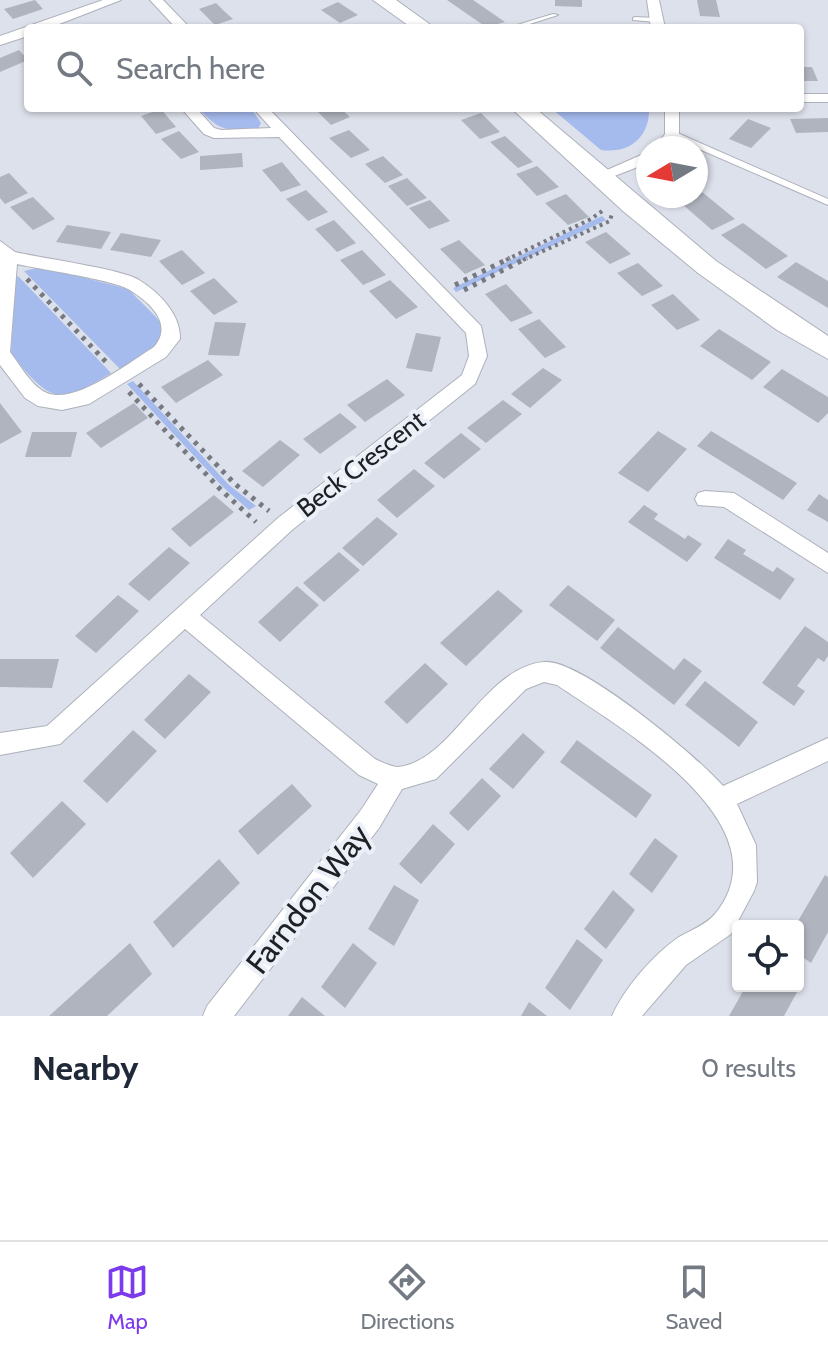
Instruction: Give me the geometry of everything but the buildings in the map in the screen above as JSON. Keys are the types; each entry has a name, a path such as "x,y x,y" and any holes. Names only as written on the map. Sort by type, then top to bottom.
{"street":[{"path":"47,24 115,0"},
{"path":"156,0 179,24"},
{"path":"383,0 419,24"},
{"path":"653,0 657,24"},
{"path":"0,41 24,32"},
{"path":"804,98 828,98"},
{"path":"192,112 209,131 219,135 282,132"},
{"name":"Beck Crescent","path":"0,744 52,736 279,530 469,379 478,356 475,331 444,295 264,112"},
{"path":"526,112 722,280 828,349"},
{"path":"672,112 672,134"},
{"path":"599,177 636,162"},
{"path":"7,255 132,283 162,310 172,324 171,339 160,352 82,399 62,403 45,401 32,393 1,353 7,255"},
{"path":"705,499 727,499 828,564"},
{"path":"185,616 367,767 395,779 428,771 518,681 544,672 562,675 690,765 721,799 741,834 748,869 736,908 723,925 685,950 649,982 626,1016"},
{"path":"721,799 828,749"},
{"name":"Farndon Way","path":"217,1016 370,819 395,779"}],"lane":[{"path":"524,24 555,15"},
{"path":"635,19 657,24"},
{"path":"672,134 828,202"}],"path":[{"path":"444,295 605,209"},
{"path":"444,295 610,221 612,212"},
{"path":"7,255 121,376 221,490 279,530"},
{"path":"121,376 279,530"}],"shaded area":[{"path":"202,112 254,112 261,123 258,129 239,130 212,122"},
{"path":"556,112 649,112 642,135 636,136 636,141 629,146 611,151 601,150"},
{"path":"602,216 606,220 456,292 453,288"},
{"path":"42,267 128,289 162,325 163,335 157,345 120,369 24,271"},
{"path":"18,276 111,373 66,394 55,394 35,382 11,354 15,280"},
{"path":"133,381 229,485 256,506 249,510 224,488 127,384"}]}
